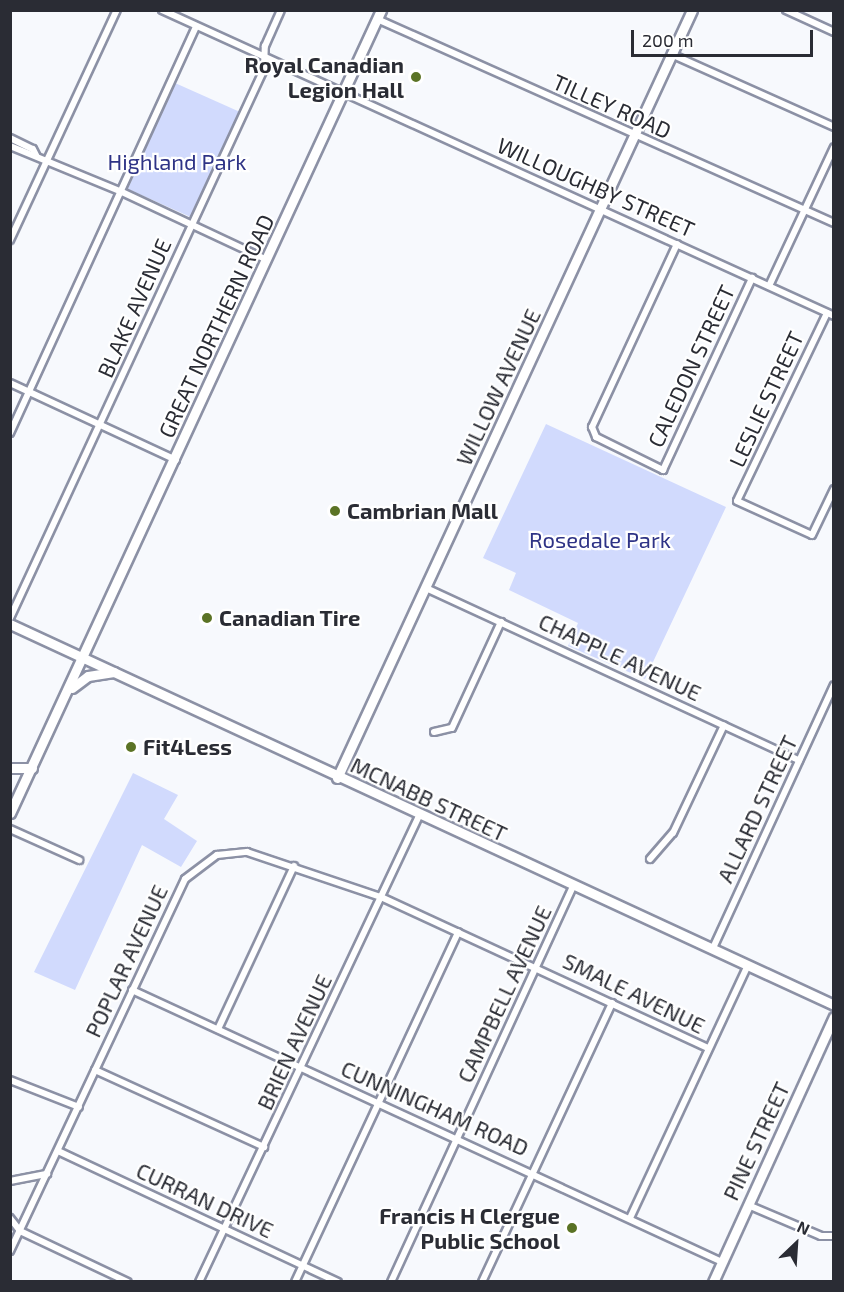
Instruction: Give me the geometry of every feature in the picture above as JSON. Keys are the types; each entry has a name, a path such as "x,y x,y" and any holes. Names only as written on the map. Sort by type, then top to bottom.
{"main road":[{"name":"WILLOW AVENUE","path":"337,778 692,10"},
{"name":"GREAT NORTHERN ROAD","path":"10,813 176,460 379,15"},
{"name":"MCNABB STREET","path":"10,624 419,816 834,1005"},
{"path":"70,689 88,676 116,672"},
{"path":"10,768 32,768"},
{"name":"PINE STREET","path":"713,1281 834,1017"}],"street":[{"path":"10,240 117,10"},
{"name":"WILLOUGHBY STREET","path":"162,10 830,314"},
{"name":"BLAKE AVENUE","path":"10,618 264,69 265,46 281,10"},
{"path":"786,10 834,32"},
{"name":"TILLEY ROAD","path":"379,15 633,135 834,224"},
{"path":"10,433 196,26"},
{"path":"671,54 834,126"},
{"path":"10,138 33,149 36,155"},
{"path":"10,146 29,156 36,155 48,159 268,261"},
{"path":"769,286 834,147"},
{"name":"CALEDON STREET","path":"677,244 592,427 596,437 663,470 752,278"},
{"name":"LESLIE STREET","path":"830,314 737,501 812,535 834,489"},
{"path":"10,383 176,460"},
{"name":"CHAPPLE AVENUE","path":"426,588 799,760"},
{"path":"434,732 452,728 501,622"},
{"name":"ALLARD STREET","path":"713,948 834,685"},
{"path":"650,859 673,833 724,724"},
{"name":"BRIEN AVENUE","path":"199,1281 302,1068 419,816"},
{"path":"10,829 79,860"},
{"name":"POPLAR AVENUE","path":"10,1251 185,879 217,855 247,852 381,897"},
{"path":"218,1029 294,866"},
{"name":"CAMPBELL AVENUE","path":"391,1281 538,967 573,885"},
{"name":"SMALE AVENUE","path":"381,897 538,967 708,1048"},
{"path":"295,1281 458,932"},
{"path":"630,1218 748,964"},
{"name":"CUNNINGHAM ROAD","path":"132,990 722,1262"},
{"path":"482,1281 612,1004"},
{"path":"95,1070 264,1147"},
{"path":"10,1080 79,1107"},
{"name":"CURRAN DRIVE","path":"58,1151 338,1281"},
{"path":"10,1180 47,1173"},
{"path":"748,1205 821,1236 834,1236"},
{"path":"10,1218 20,1231 128,1281"}],"green space":[{"name":"Highland Park","path":"175,83 239,111 192,217 128,189"},
{"name":"Rosedale Park","path":"546,424 726,507 645,679 568,646 578,623 509,590 516,573 483,558"},
{"path":"133,773 178,795 164,819 197,841 181,867 142,845 75,990 34,972"}],"place":[{"name":"Royal Canadian Legion Hall","path":"416,77"},
{"name":"Cambrian Mall","path":"335,511"},
{"name":"Canadian Tire","path":"207,618"},
{"name":"Fit4Less","path":"131,747"},
{"name":"Francis H Clergue Public School","path":"572,1228"}]}
